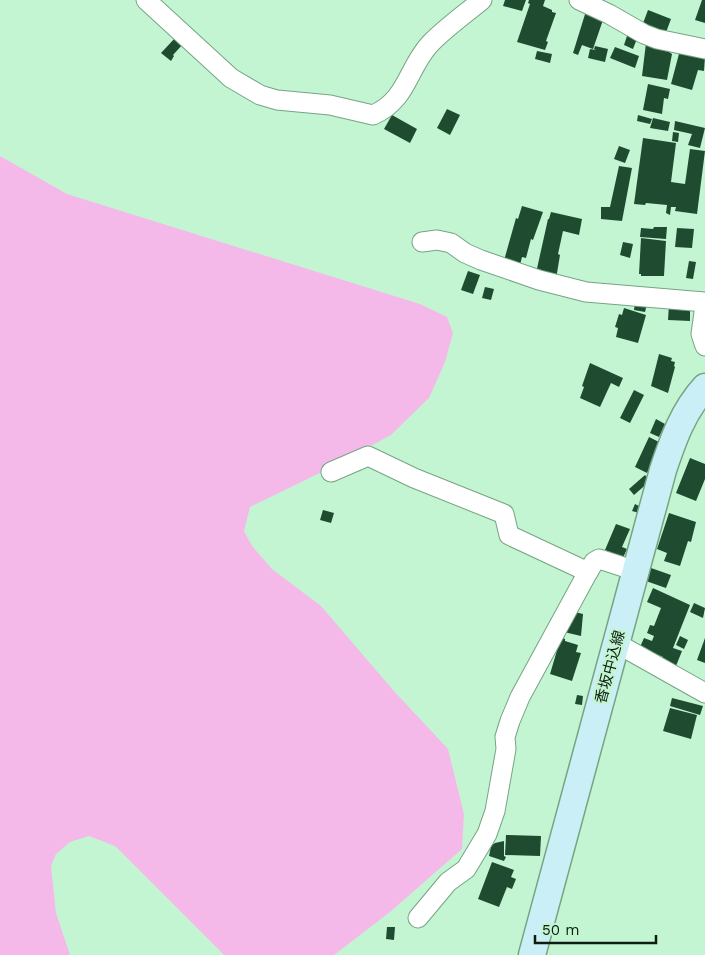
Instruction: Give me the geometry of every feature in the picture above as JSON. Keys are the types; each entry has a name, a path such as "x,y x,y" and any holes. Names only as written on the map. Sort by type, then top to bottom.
{"main road":[{"name":"香坂中込線","path":"532,955 669,450 691,404 705,387"}],"street":[{"path":"146,0 214,64 231,78 260,95 277,100 330,106 373,115 380,112 398,97 411,71 429,46 482,0"},
{"path":"579,0 650,36 705,48"},
{"path":"422,242 437,240 451,243 465,253 481,260 539,280 586,292 705,303 702,334 705,346"},
{"path":"331,472 368,456 414,478 504,514 509,535 588,572"},
{"path":"418,918 448,882 466,869 487,834 495,811 506,749 505,737 510,720 520,697 594,562 599,559 636,571"},
{"path":"616,643 705,693"}],"shaded area":[{"path":"0,156 67,194 420,304 447,317 453,333 445,362 429,398 391,435 326,470 250,507 244,531 252,546 272,569 321,606 393,690 448,749 464,814 462,849 390,912 334,955 224,955 115,846 89,836 70,842 56,854 51,866 56,913 70,955 0,955"}],"building":[{"path":"505,0 526,0 522,11 503,6"},
{"path":"529,0 545,0 543,6 556,13 546,41 548,42 545,50 517,42 530,4 528,3"},
{"path":"702,0 705,0 705,23 695,20"},
{"path":"648,10 671,19 665,35 642,26"},
{"path":"586,11 604,17 593,49 582,45 578,55 573,53"},
{"path":"628,33 638,36 633,49 624,45"},
{"path":"175,38 183,44 173,55 171,61 161,53"},
{"path":"646,43 671,47 669,52 672,54 667,80 642,76"},
{"path":"595,46 608,49 605,62 588,58 590,49 596,50 594,49"},
{"path":"615,47 639,56 635,68 610,58"},
{"path":"680,50 705,57 704,71 698,70 692,90 671,84"},
{"path":"537,51 552,54 550,63 535,59"},
{"path":"648,84 670,89 668,99 664,98 662,114 643,110"},
{"path":"447,109 460,115 450,135 437,128"},
{"path":"392,115 417,129 410,143 384,129"},
{"path":"638,115 652,119 650,124 637,121"},
{"path":"653,118 670,122 668,131 650,128"},
{"path":"675,121 705,128 700,148 688,145 692,134 674,130"},
{"path":"673,132 679,133 678,142 672,141"},
{"path":"643,138 676,143 671,182 685,184 690,149 705,151 697,214 675,211 676,207 671,207 670,215 666,213 667,205 634,204"},
{"path":"619,146 630,150 625,163 614,159"},
{"path":"619,166 632,168 622,221 601,219 601,207 610,207"},
{"path":"522,206 543,212 533,240 531,239 526,258 522,257 519,269 503,264 516,218 518,219"},
{"path":"551,212 582,219 579,235 563,231 558,254 560,255 556,279 536,273"},
{"path":"654,227 667,227 666,239 640,237 641,228 653,229"},
{"path":"677,228 694,229 692,248 675,247"},
{"path":"641,238 666,241 664,276 641,276 639,274"},
{"path":"623,242 633,244 630,258 620,255"},
{"path":"689,261 696,262 693,279 686,278"},
{"path":"468,271 480,275 473,294 461,290"},
{"path":"485,287 494,289 491,300 482,298"},
{"path":"635,302 647,304 645,312 634,310"},
{"path":"669,304 690,306 690,321 668,320"},
{"path":"624,308 646,315 638,343 616,337 618,328 615,327 619,314 622,315"},
{"path":"659,354 672,358 671,361 675,362 668,393 651,386"},
{"path":"590,363 623,378 619,387 611,383 600,407 580,398"},
{"path":"634,390 644,395 630,423 620,418"},
{"path":"656,419 665,424 659,437 650,433"},
{"path":"649,437 661,443 647,473 635,467"},
{"path":"690,458 705,464 705,479 696,501 676,493"},
{"path":"645,475 650,481 634,495 629,489"},
{"path":"635,504 641,507 639,513 632,511"},
{"path":"323,510 334,513 331,523 320,520"},
{"path":"669,513 696,522 691,542 688,541 680,566 664,561 667,553 657,549"},
{"path":"616,524 630,529 622,547 627,549 622,560 605,550"},
{"path":"651,568 671,575 666,588 646,581"},
{"path":"653,588 690,605 673,648 682,651 676,666 662,661 663,657 640,647 644,638 652,641 654,636 647,633 650,625 654,626 661,608 647,602"},
{"path":"694,603 705,608 703,618 690,612"},
{"path":"575,612 583,614 581,636 564,632"},
{"path":"680,636 688,640 684,649 676,645"},
{"path":"561,637 565,641 578,645 576,652 581,653 572,681 550,674"},
{"path":"705,638 705,663 697,660"},
{"path":"577,695 583,696 582,705 575,704"},
{"path":"672,698 703,706 700,715 670,706"},
{"path":"670,708 697,715 691,739 663,731"},
{"path":"506,835 541,836 540,856 505,855"},
{"path":"504,841 504,856 506,857 504,861 489,856 491,846"},
{"path":"492,862 514,870 511,877 516,879 512,889 507,887 499,907 478,899"},
{"path":"387,927 395,927 394,940 386,939"}]}
